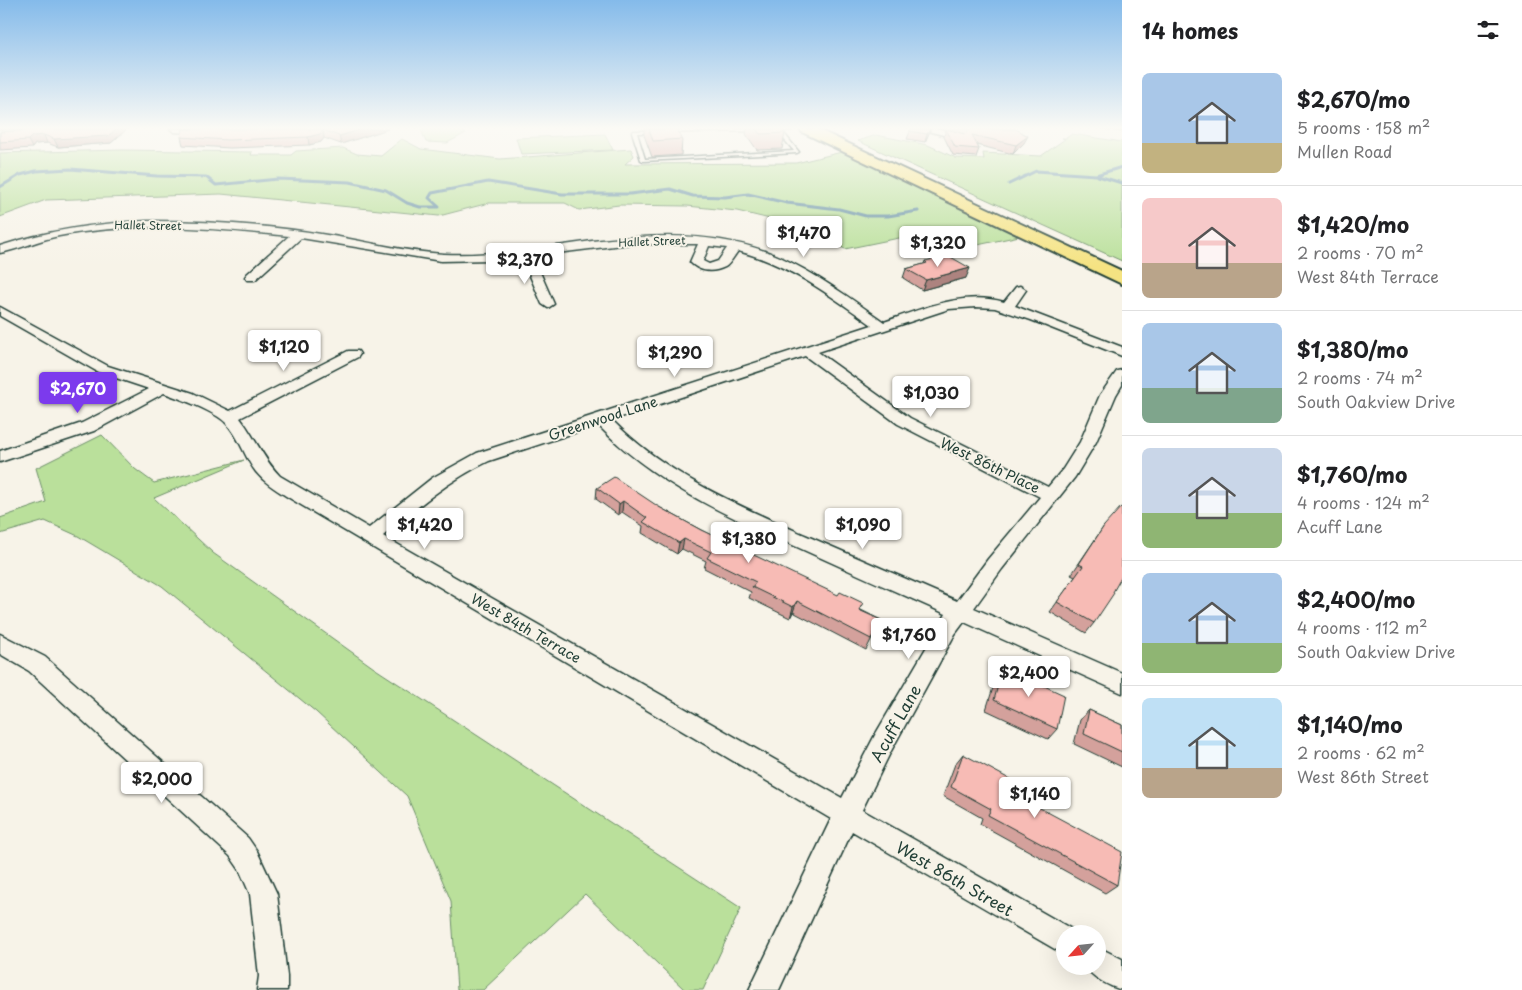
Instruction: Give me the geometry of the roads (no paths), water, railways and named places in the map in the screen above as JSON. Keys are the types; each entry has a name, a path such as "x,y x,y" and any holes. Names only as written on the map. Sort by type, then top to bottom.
{"main road":[{"path":"905,175 1122,278"},
{"path":"924,175 1122,266"}],"street":[{"name":"Hallet Street","path":"0,250 46,235 110,224 211,226 298,234 419,255 444,257 496,258 634,240 680,238 704,241 696,262 708,268 722,264 734,246"},
{"path":"251,277 298,234"},
{"path":"704,241 734,246 767,255 799,271 881,326"},
{"path":"526,254 548,304"},
{"path":"1007,308 1020,290"},
{"name":"Greenwood Lane","path":"370,537 438,481 469,463 948,305 961,303 996,304 1122,352"},
{"name":"West 84th Terrace","path":"0,310 103,369 188,396 230,417 244,434 262,468 274,480 846,815"},
{"name":"West 86th Place","path":"808,351 904,421 1050,495"},
{"path":"230,417 353,354"},
{"name":"Acuff Lane","path":"764,990 846,815 883,743 948,628 994,564 1068,473 1088,442 1108,395 1122,374"},
{"path":"0,457 88,427 162,388"},
{"path":"601,418 648,461 705,497 1122,683"},
{"path":"0,642 36,664 239,847 248,860 263,894 273,976 272,990"},
{"name":"West 86th Street","path":"846,815 1056,936"},
{"path":"1106,966 1122,976"}],"waterway":[{"path":"0,187 20,175"},
{"path":"147,175 206,177 216,185 278,179 350,182 386,190 407,203 420,207 439,207 429,198 432,193 488,182 562,194 630,194 670,189 693,196 725,197 748,194 787,203 839,209 866,216 888,216 918,211"},
{"path":"1009,184 1027,175"},
{"path":"1098,176 1122,183"}]}
